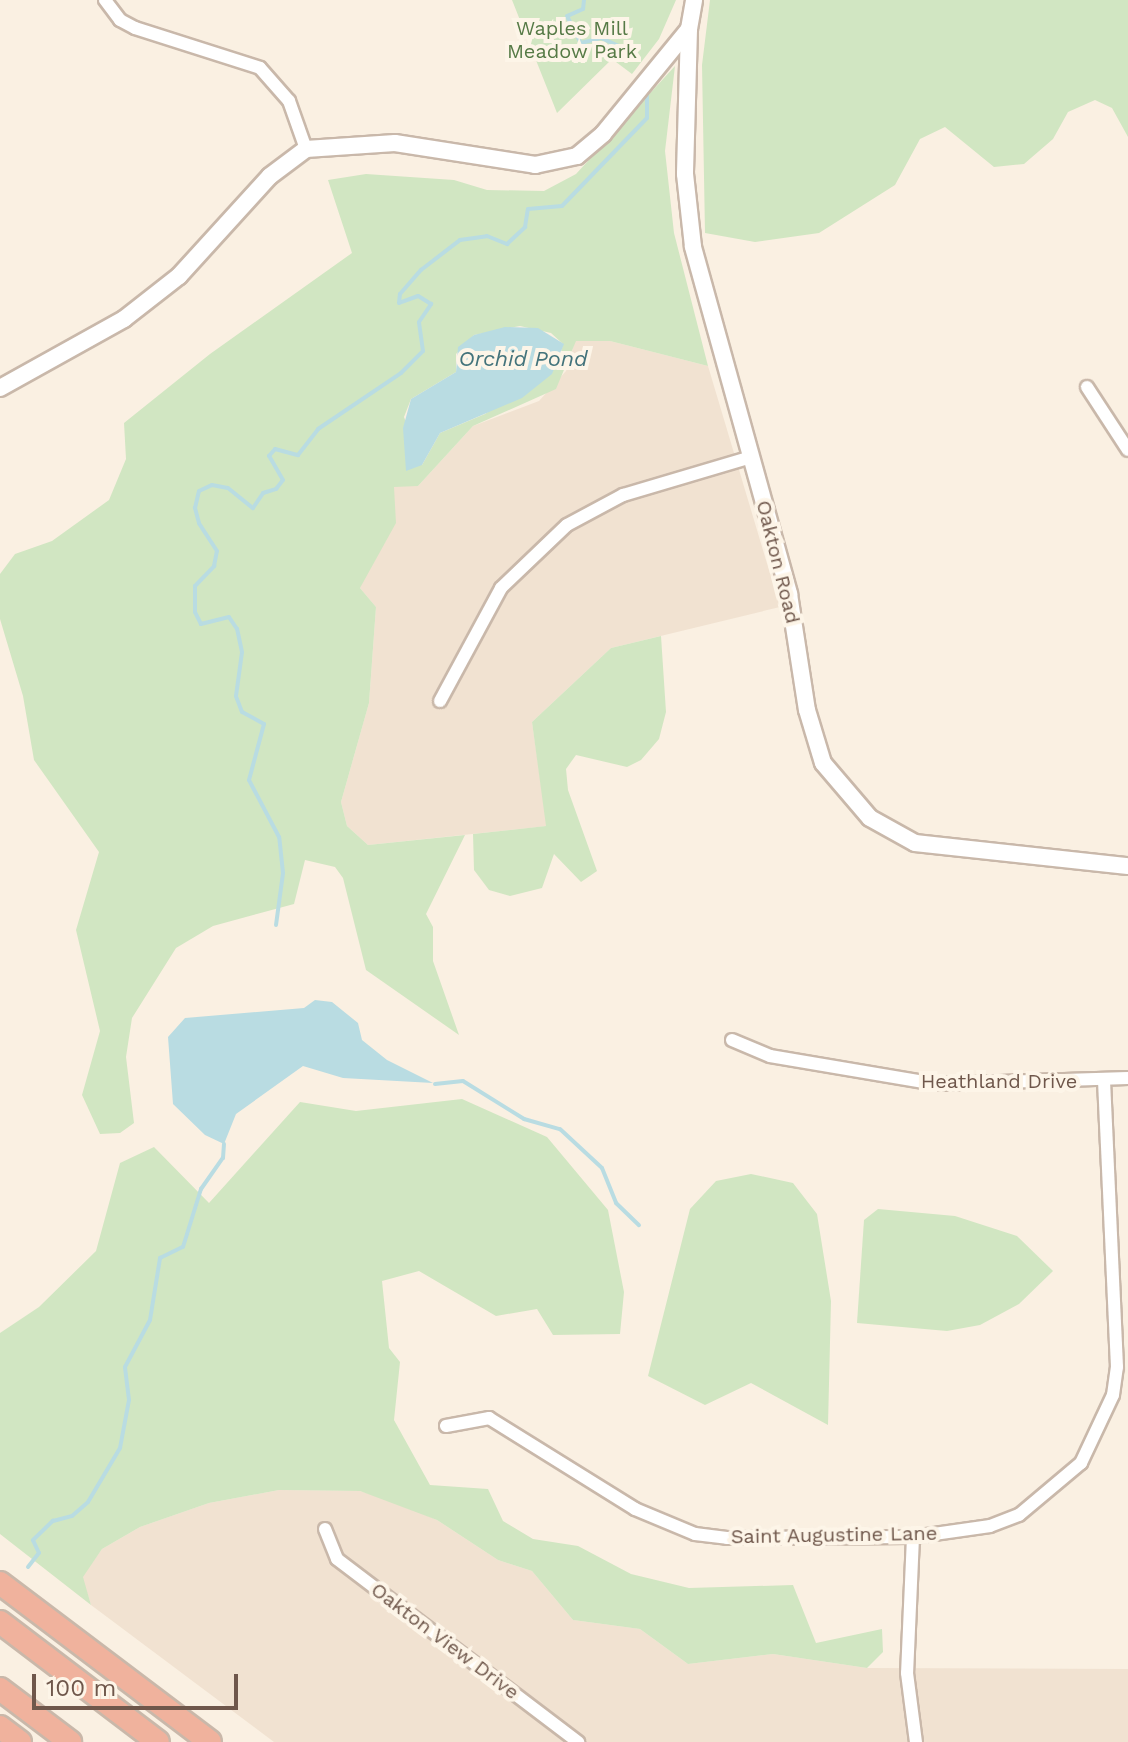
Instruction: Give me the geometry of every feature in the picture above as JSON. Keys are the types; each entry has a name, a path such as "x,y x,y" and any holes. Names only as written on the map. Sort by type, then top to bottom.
{"highway":[{"path":"0,1583 210,1742"},
{"path":"0,1622 158,1742"},
{"path":"0,1689 70,1742"},
{"path":"0,1727 20,1742"}],"street":[{"path":"105,0 120,20 135,28 260,68 289,101 306,149"},
{"name":"Oakton Road","path":"694,0 689,29 685,142 689,223 703,293 789,594 814,742 854,803 887,830 925,845 1128,866"},
{"path":"0,388 124,319 179,276 270,176 306,149 386,142 520,163 561,162 603,134 689,29"},
{"path":"1087,387 1128,450"},
{"path":"440,701 501,588 567,525 623,495 751,457"},
{"name":"Heathland Drive","path":"732,1040 770,1056 936,1084 1128,1078"},
{"name":"Saint Augustine Lane","path":"446,1426 489,1418 635,1509 695,1534 727,1538 913,1537 990,1526 1019,1515 1075,1471 1103,1425 1117,1367 1104,1080"},
{"name":"Oakton View Drive","path":"325,1529 337,1559 578,1742"},
{"path":"913,1537 907,1673 916,1742"}],"shaded area":[{"path":"575,341 610,341 708,366 780,607 611,648 532,722 547,826 368,845 347,826 341,802 369,703 376,607 360,588 373,555 386,541 394,486 418,486 473,426 539,401 566,371"},
{"path":"279,1490 360,1491 399,1503 437,1520 498,1560 532,1571 573,1620 640,1629 688,1664 773,1654 867,1668 1128,1669 1128,1742 274,1742 91,1605 82,1577 102,1549 140,1527 209,1503"}],"green space":[{"name":"Waples Mill Meadow Park","path":"512,0 676,0 659,39 632,74 612,59 557,113"},
{"path":"710,0 1128,0 1128,137 1112,108 1095,100 1068,112 1053,139 1024,164 994,167 945,127 920,139 895,185 819,233 755,242 705,233 702,65"},
{"path":"675,66 665,151 674,233 708,366 610,341 576,341 556,389 473,426 418,486 394,487 396,523 360,588 376,607 369,703 341,802 347,826 368,845 465,835 426,914 433,927 433,961 459,1035 366,970 343,878 335,867 305,860 294,904 213,926 176,948 132,1018 126,1057 134,1123 120,1133 100,1134 82,1095 100,1031 76,930 99,852 34,760 23,696 0,619 0,574 15,554 52,541 109,500 126,459 124,423 210,354 352,253 328,180 366,174 454,180 487,190 544,191 576,174","holes":["520,326 551,333 563,344 558,365 485,414 440,433 422,465 404,417 411,399 456,372 456,354 474,335"]},
{"path":"661,636 666,712 659,739 641,760 627,767 576,755 566,769 568,790 597,871 581,882 554,854 542,888 510,896 489,890 474,870 473,834 546,826 532,722 611,648"},
{"path":"462,1099 547,1137 608,1210 624,1292 620,1334 553,1335 537,1309 496,1316 419,1271 382,1281 389,1348 400,1362 394,1420 430,1485 488,1489 503,1521 533,1539 578,1546 631,1574 689,1588 793,1585 816,1643 882,1629 883,1652 867,1668 773,1654 688,1664 640,1629 573,1620 532,1571 498,1560 437,1520 360,1491 279,1490 209,1503 140,1527 102,1549 83,1577 91,1605 0,1534 0,1333 39,1307 96,1251 120,1163 154,1147 209,1203 300,1102 356,1111"},
{"path":"751,1174 793,1183 817,1214 831,1301 828,1425 751,1383 705,1405 648,1376 690,1209 716,1181"},
{"path":"878,1209 955,1216 1017,1236 1053,1271 1019,1304 980,1325 947,1331 857,1323 864,1220"}],"water":[{"name":"Orchid Pond","path":"505,327 538,328 564,344 552,374 522,398 440,433 422,465 406,471 403,428 411,399 456,372 458,347 474,335"},
{"path":"315,1000 332,1002 358,1023 362,1040 387,1060 433,1083 343,1078 303,1066 236,1114 224,1144 205,1135 173,1104 168,1037 185,1018 304,1008"}],"waterway":[{"path":"584,0 583,9 567,16 581,43 601,38 628,50"},
{"path":"276,925 283,873 279,837 249,780 264,724 242,712 236,696 242,652 237,629 229,617 201,624 195,612 195,586 214,566 217,551 199,523 195,508 199,491 212,485 228,488 253,508 263,493 276,489 283,480 269,456 275,449 298,455 318,429 401,373 423,351 419,322 431,304 418,296 399,303 400,294 421,270 460,240 487,236 507,244 525,227 528,209 562,206 647,118 647,93 659,78"},
{"path":"435,1084 463,1081 524,1119 560,1129 602,1168 616,1203 639,1225"},
{"path":"28,1567 39,1553 33,1540 53,1521 72,1516 88,1502 120,1448 129,1400 125,1367 150,1320 160,1258 183,1247 201,1189 223,1158 224,1144"}]}
